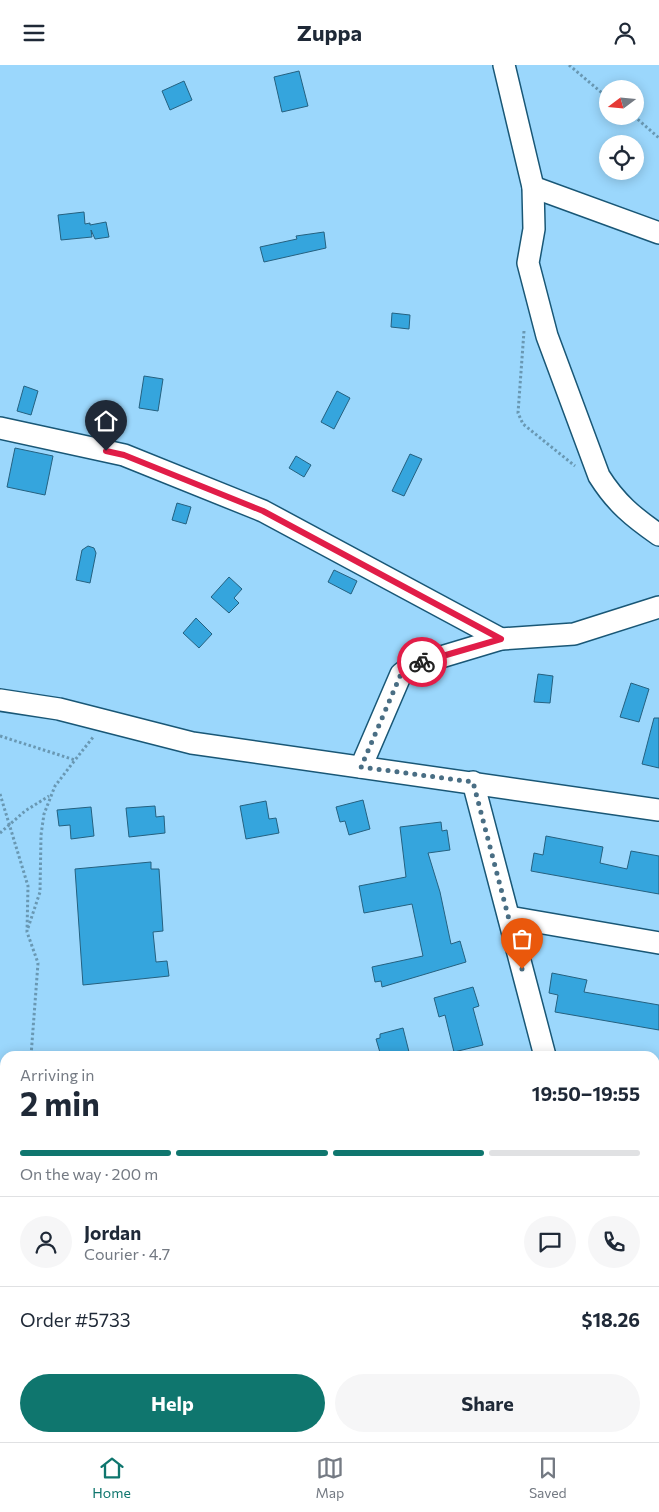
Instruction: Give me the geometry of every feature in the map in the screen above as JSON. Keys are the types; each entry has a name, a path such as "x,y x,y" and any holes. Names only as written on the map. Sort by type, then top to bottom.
{"street":[{"path":"504,65 533,187 534,229 528,263 547,337 584,442 599,476 612,497 626,511 659,535"},
{"path":"533,187 659,233"},
{"path":"0,428 124,455 263,511 501,639"},
{"path":"361,767 401,674 411,666 501,639 574,634 659,607"},
{"path":"0,700 59,709 192,743 659,809"},
{"path":"473,782 544,1051"},
{"path":"508,917 659,943"}],"path":[{"path":"569,65 599,90"},
{"path":"644,125 659,138"},
{"path":"524,329 518,413 523,424 582,472"},
{"path":"0,833 25,811 50,795 100,729 113,722"},
{"path":"0,736 75,760"},
{"path":"0,794 28,886 27,932 38,963 31,1051"},
{"path":"27,932 40,892 41,835 50,795"}],"building":[{"path":"299,71 308,106 282,112 274,77"},
{"path":"184,81 192,100 170,110 162,91"},
{"path":"84,212 85,224 106,222 109,237 95,239 91,230 92,237 61,240 58,215"},
{"path":"324,232 326,248 264,262 260,247 297,239 296,236"},
{"path":"392,313 410,315 409,329 391,327"},
{"path":"144,376 163,379 158,411 139,408"},
{"path":"24,386 38,391 31,415 17,411"},
{"path":"337,391 350,398 334,429 321,422"},
{"path":"15,448 53,456 45,495 7,487"},
{"path":"410,454 422,459 404,496 392,491"},
{"path":"296,456 311,465 304,477 289,468"},
{"path":"177,503 191,507 186,524 172,520"},
{"path":"88,546 94,548 96,553 90,583 76,580 82,550"},
{"path":"334,570 357,581 351,594 328,582"},
{"path":"229,577 242,589 234,598 239,603 229,613 211,597"},
{"path":"196,618 212,634 199,648 183,633"},
{"path":"538,674 553,676 550,703 534,702"},
{"path":"631,683 649,689 639,722 620,717"},
{"path":"654,718 659,718 659,768 642,764"},
{"path":"363,800 370,829 349,835 345,821 340,822 336,807"},
{"path":"266,801 269,819 276,818 279,833 246,839 240,806"},
{"path":"155,806 156,817 164,816 165,833 129,837 126,808"},
{"path":"91,807 94,836 71,839 70,825 59,826 57,810"},
{"path":"441,822 442,831 447,830 450,850 428,853 440,892 451,944 460,941 466,962 382,987 381,981 375,982 372,967 423,956 412,904 364,913 359,886 406,877 400,827"},
{"path":"546,836 603,847 600,863 627,869 631,851 659,856 659,894 531,871 534,853 543,855"},
{"path":"151,862 151,869 159,869 163,931 153,932 156,962 167,961 169,976 83,985 75,869"},
{"path":"552,973 587,980 584,992 659,1005 659,1030 555,1012 558,995 549,993"},
{"path":"473,987 479,1006 473,1008 483,1045 454,1051 445,1015 439,1017 434,998"},
{"path":"403,1028 409,1051 380,1051 376,1039 380,1038 380,1034"}],"way so far":[{"path":"422,662 411,666 401,674 361,767 473,782 522,969"}],"route":[{"path":"106,451 124,455 263,511 501,639 422,662"}]}
